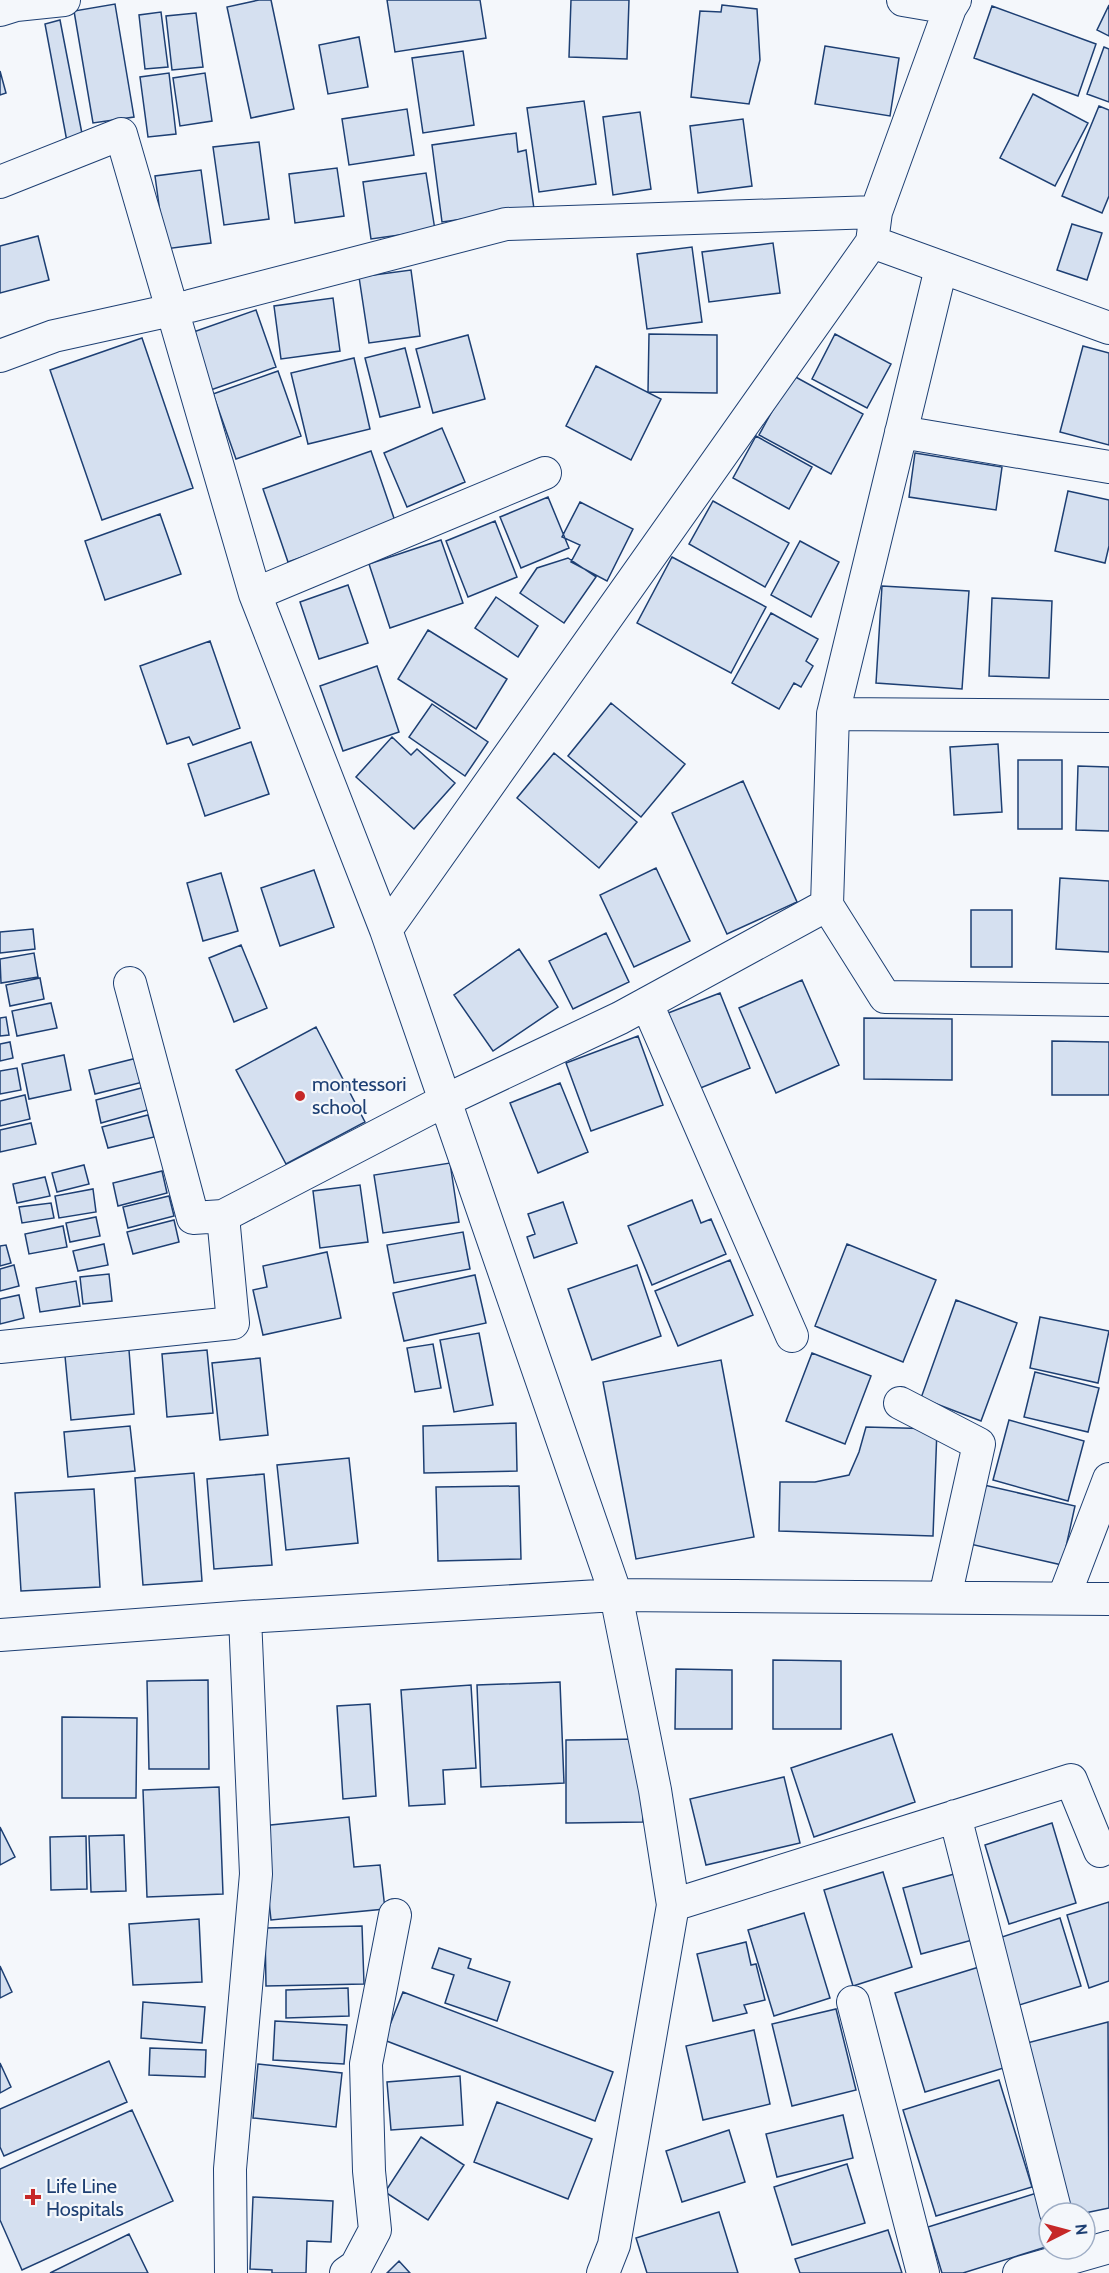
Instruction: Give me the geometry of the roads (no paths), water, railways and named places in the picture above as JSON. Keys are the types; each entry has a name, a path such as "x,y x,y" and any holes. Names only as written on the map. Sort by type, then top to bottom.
{"street":[{"path":"10,5 64,0"},
{"path":"386,930 874,227 953,4 903,0"},
{"path":"0,182 121,134 255,594 386,930 616,1595 655,1790 673,1905 614,2245 603,2273"},
{"path":"0,356 54,336 173,309 506,224 874,227 940,268 1109,328"},
{"path":"940,268 834,714 827,905 885,997 1109,1000"},
{"path":"901,432 1109,467"},
{"path":"255,594 545,473"},
{"path":"834,714 1109,716"},
{"path":"130,983 193,1218 223,1216 444,1101 647,1004 827,905"},
{"path":"647,1004 792,1336"},
{"path":"0,1347 233,1323 223,1216"},
{"path":"900,1403 979,1444 945,1597"},
{"path":"1064,1598 1109,1479"},
{"path":"0,1635 245,1617 616,1595 1109,1599"},
{"path":"231,2273 230,2169 256,1874 245,1617"},
{"path":"673,1905 1071,1780 1100,1851 1109,1847"},
{"path":"955,1816 1053,2201"},
{"path":"346,2273 356,2266 375,2230 369,2170 366,2064 395,1915"},
{"path":"853,2002 922,2273"},
{"path":"1019,2273 1063,2261"}],"place":[{"name":"montessori school","path":"300,1096"},
{"name":"Life Line Hospitals","path":"33,2197"}]}
